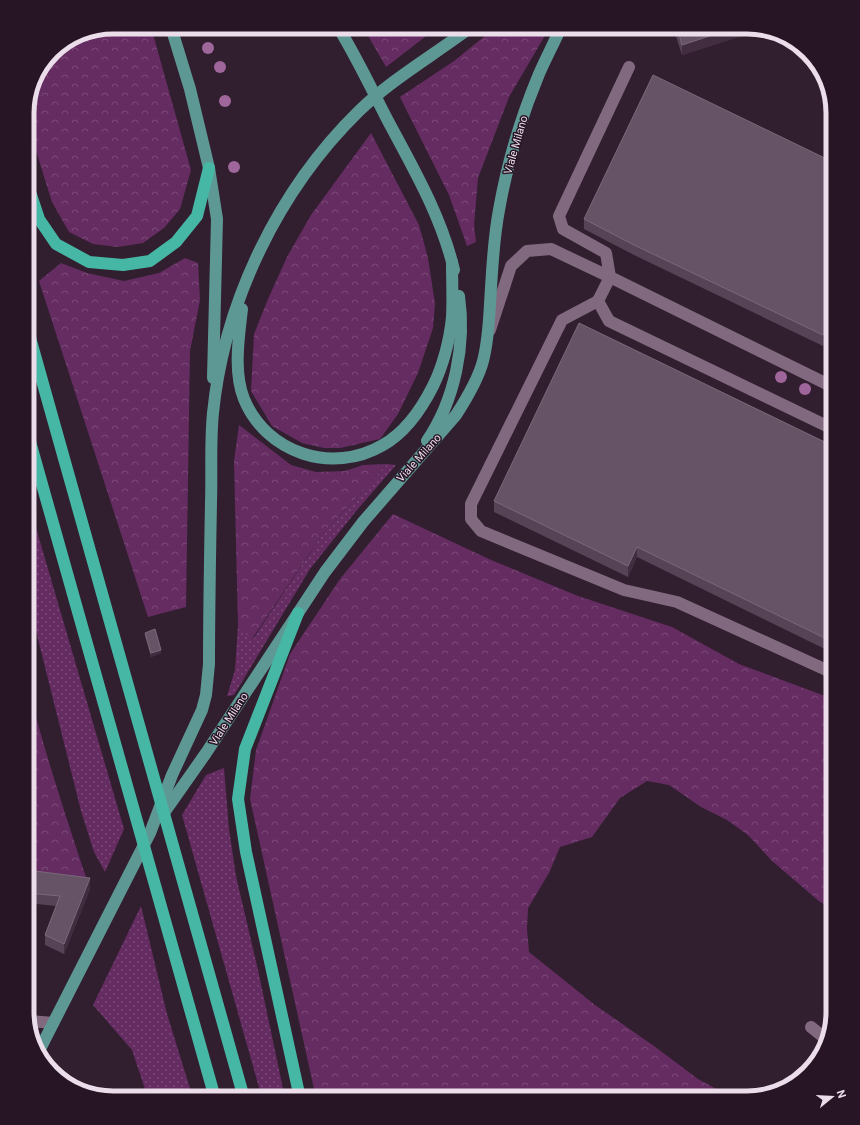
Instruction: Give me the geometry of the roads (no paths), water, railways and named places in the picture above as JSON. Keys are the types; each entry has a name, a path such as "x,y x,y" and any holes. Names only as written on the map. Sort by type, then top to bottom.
{"highway":[{"path":"34,204 39,219 56,244 89,262 123,265 150,261 176,242 197,216 209,168"},
{"path":"34,352 242,1091"},
{"path":"34,456 214,1091"},
{"path":"298,613 244,749 238,799 246,852 298,1091"}],"main road":[{"path":"173,34 190,90 209,168 217,219 213,414"},
{"path":"342,34 420,180 434,211 446,240 460,301 460,341 455,374 448,400 431,436 408,470"},
{"name":"Viale Milano","path":"41,1046 150,833 172,775 203,705 207,687 209,664 213,414 226,345 255,259 271,228 293,192 338,133 361,110 399,78 461,34"},
{"name":"Viale Milano","path":"150,833 206,754 325,572 363,522 445,429 467,399 483,361 488,337 493,266 501,203 514,145 540,73 558,34"},
{"path":"246,283 238,340 238,365 239,381 243,398 251,413 260,426 285,446 310,456 324,459 340,459 363,454 383,445 407,427 417,414 439,370 449,333 452,317 452,262"}],"lane":[{"path":"629,67 559,216 563,229 606,253 610,277 598,300 562,320 471,504 471,520 481,531 624,590 677,602 826,670"},
{"path":"488,337 512,266 527,251 551,250 610,277 826,384"},
{"path":"598,300 608,321 826,426"},
{"path":"35,1021 52,1023"},
{"path":"811,1027 822,1036"}]}
